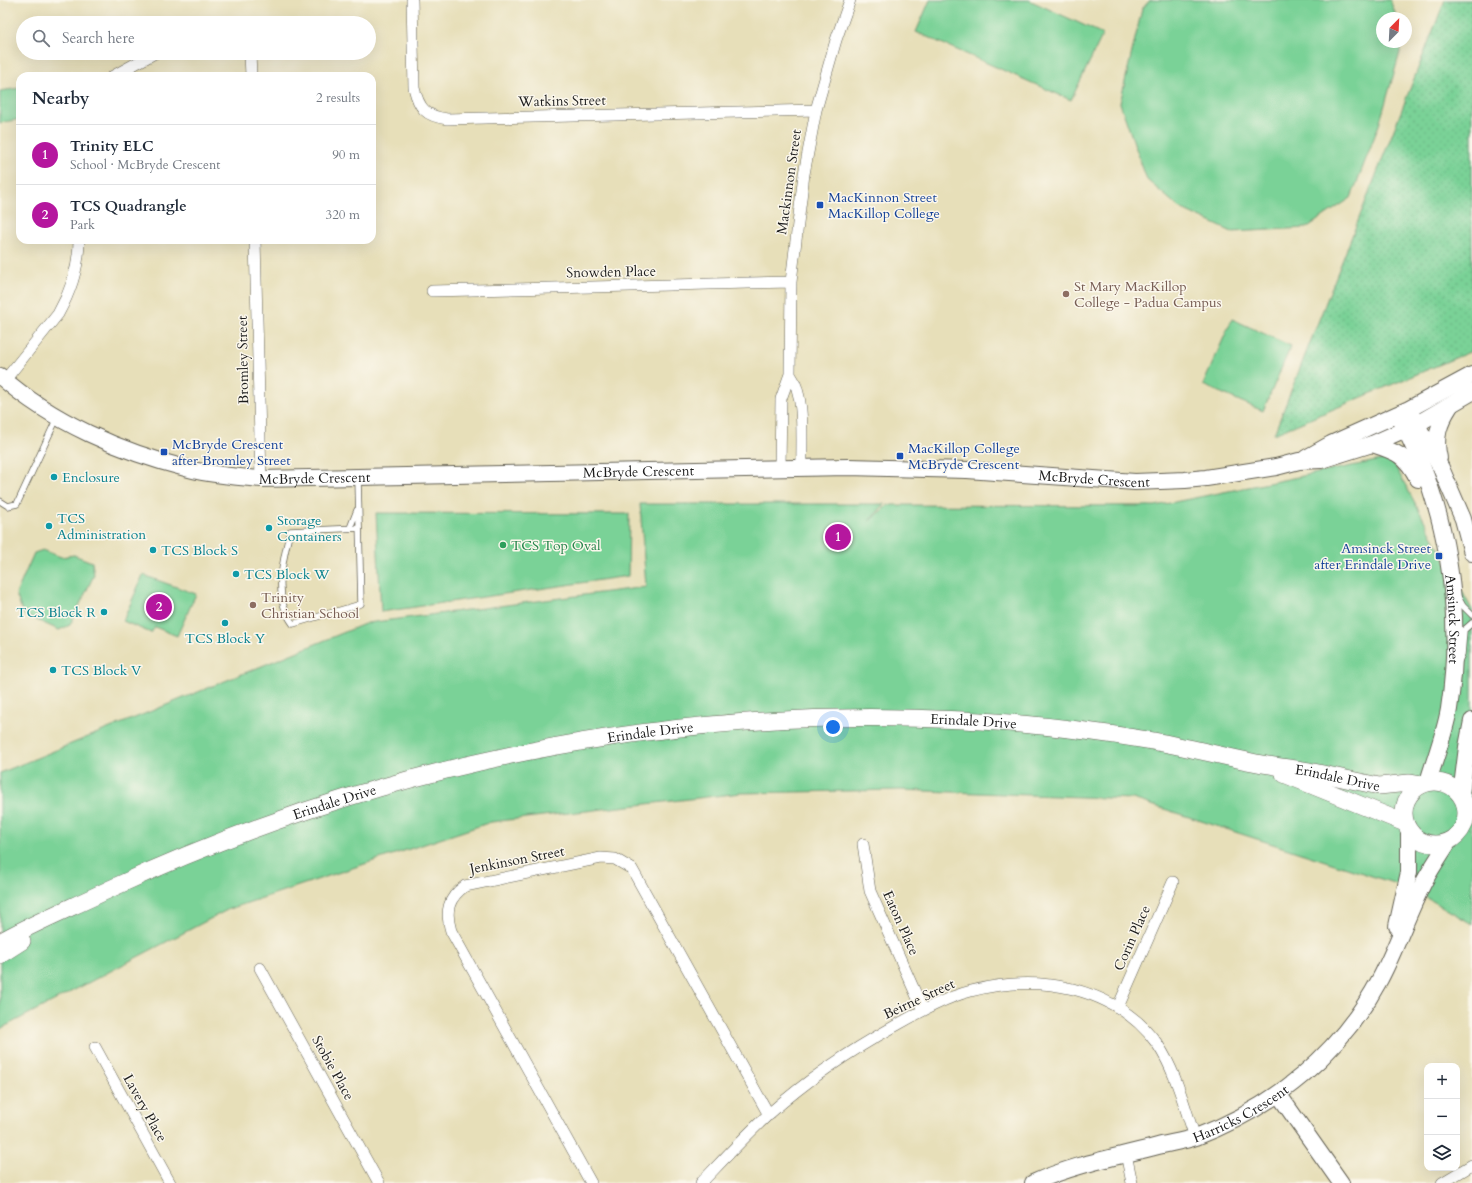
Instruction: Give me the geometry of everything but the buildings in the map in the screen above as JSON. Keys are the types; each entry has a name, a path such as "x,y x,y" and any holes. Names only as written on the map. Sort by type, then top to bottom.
{"main road":[{"name":"Erindale Drive","path":"0,942 33,923 72,907 181,856 281,818 380,786 483,760 560,744 639,732 701,725 817,718 887,717 964,720 1063,729 1200,749 1254,762 1379,786 1438,781 1447,784 1466,802"},
{"name":"Erindale Drive","path":"1254,762 1407,827 1423,842 1440,844 1459,840"},
{"path":"1407,827 1403,814 1406,801 1414,790 1425,783"},
{"path":"1459,840 1466,821 1466,802"},
{"name":"Erindale Drive","path":"0,955 72,907"}],"street":[{"name":"Watkins Street","path":"412,0 414,88 417,100 424,111 434,117 462,118 816,110"},
{"name":"Mackinnon Street","path":"780,468 781,399 790,374 791,282 804,174 816,110 836,40 850,0"},
{"path":"120,72 142,60"},
{"path":"250,60 251,72"},
{"path":"3,378 58,314 65,302 74,278 78,244"},
{"name":"Bromley Street","path":"255,244 260,479"},
{"name":"Snowden Place","path":"432,291 791,282"},
{"name":"Mackinnon Street","path":"790,374 794,379 800,396 802,468"},
{"name":"McBryde Crescent","path":"1299,461 1331,444 1403,412 1472,375"},
{"name":"McBryde Crescent","path":"3,378 58,416 113,445 157,460 190,469 260,479 848,467 967,470 1135,482 1206,478 1276,467 1299,461 1321,460 1372,444 1411,427 1472,392"},
{"path":"1441,468 1436,447 1437,431 1450,406"},
{"name":"Amsinck Street","path":"1403,412 1411,427 1441,468 1463,519 1472,553"},
{"name":"Amsinck Street","path":"1411,427 1441,523 1451,582 1455,620 1452,682 1448,710 1425,783"},
{"path":"1372,444 1398,452 1411,464 1420,482 1432,495"},
{"path":"1466,802 1467,746 1472,721"},
{"name":"Harricks Crescent","path":"1389,959 1409,872 1407,827"},
{"name":"Harricks Crescent","path":"1033,1183 1087,1163 1195,1137 1248,1114 1279,1095 1329,1052 1357,1017 1389,959 1425,880 1459,840"},
{"name":"Eaton Place","path":"863,844 870,891 923,1010"},
{"name":"Jenkinson Street","path":"591,1183 451,930 447,918 449,904 457,891 465,886 601,858 621,861 636,874 769,1114"},
{"name":"Corin Place","path":"1118,1007 1173,882"},
{"name":"Stobie Place","path":"260,968 379,1183"},
{"name":"Beirne Street","path":"701,1183 769,1114 824,1070 863,1044 923,1010 972,991 1025,983 1059,986 1084,992 1118,1007 1139,1023 1164,1055 1176,1082 1195,1137"},
{"name":"Lavery Place","path":"94,1047 170,1183"},
{"path":"1279,1095 1341,1183"},
{"path":"1126,1154 1132,1183"},
{"path":"1442,1183 1472,1165"}],"lane":[{"path":"0,501 8,506 17,504 58,416"},
{"path":"358,477 361,604 293,624 283,606 281,574 290,530 359,528"},
{"path":"350,528 359,508"},
{"path":"1451,582 1464,606 1472,615"},
{"path":"1452,682 1462,654 1464,630 1472,623"}],"green space":[{"path":"930,0 1029,0 1103,34 1071,100 916,32"},
{"path":"1150,0 1390,0 1395,12 1376,12 1376,48 1401,48 1379,125 1351,198 1306,228 1232,232 1180,208 1147,180 1120,103 1142,9"},
{"path":"1445,0 1472,0 1472,351 1274,434"},
{"path":"16,89 16,120 0,123 0,91"},
{"path":"1232,319 1291,346 1263,411 1203,385"},
{"path":"1391,458 1472,610 1472,924 1412,889 1133,799 900,790 741,793 491,822 229,909 0,1029 0,773 367,623 646,587 640,504 885,504 869,521 888,505 1155,506"},
{"name":"TCS Top Oval","path":"376,513 629,514 628,576 381,612"},
{"path":"43,550 61,557 74,555 92,562 94,575 70,625 59,630 23,614 16,594 34,553"},
{"path":"143,575 196,594 177,636 155,627 151,633 123,621"}],"place":[{"name":"MacKinnon Street MacKillop College","path":"820,205"},
{"name":"St Mary MacKillop College - Padua Campus","path":"1066,294"},
{"name":"McBryde Crescent after Bromley Street","path":"164,452"},
{"name":"MacKillop College McBryde Crescent","path":"900,456"},
{"name":"Enclosure","path":"54,477"},
{"name":"TCS Administration","path":"49,526"},
{"name":"Storage Containers","path":"269,528"},
{"name":"Trinity ELC","path":"838,537"},
{"name":"TCS Top Oval","path":"503,545"},
{"name":"TCS Block S","path":"153,550"},
{"name":"Amsinck Street after Erindale Drive","path":"1439,556"},
{"name":"TCS Block W","path":"236,574"},
{"name":"Trinity Christian School","path":"253,605"},
{"name":"TCS Quadrangle","path":"159,607"},
{"name":"TCS Block R","path":"104,612"},
{"name":"TCS Block Y","path":"225,623"},
{"name":"TCS Block V","path":"53,670"}]}
